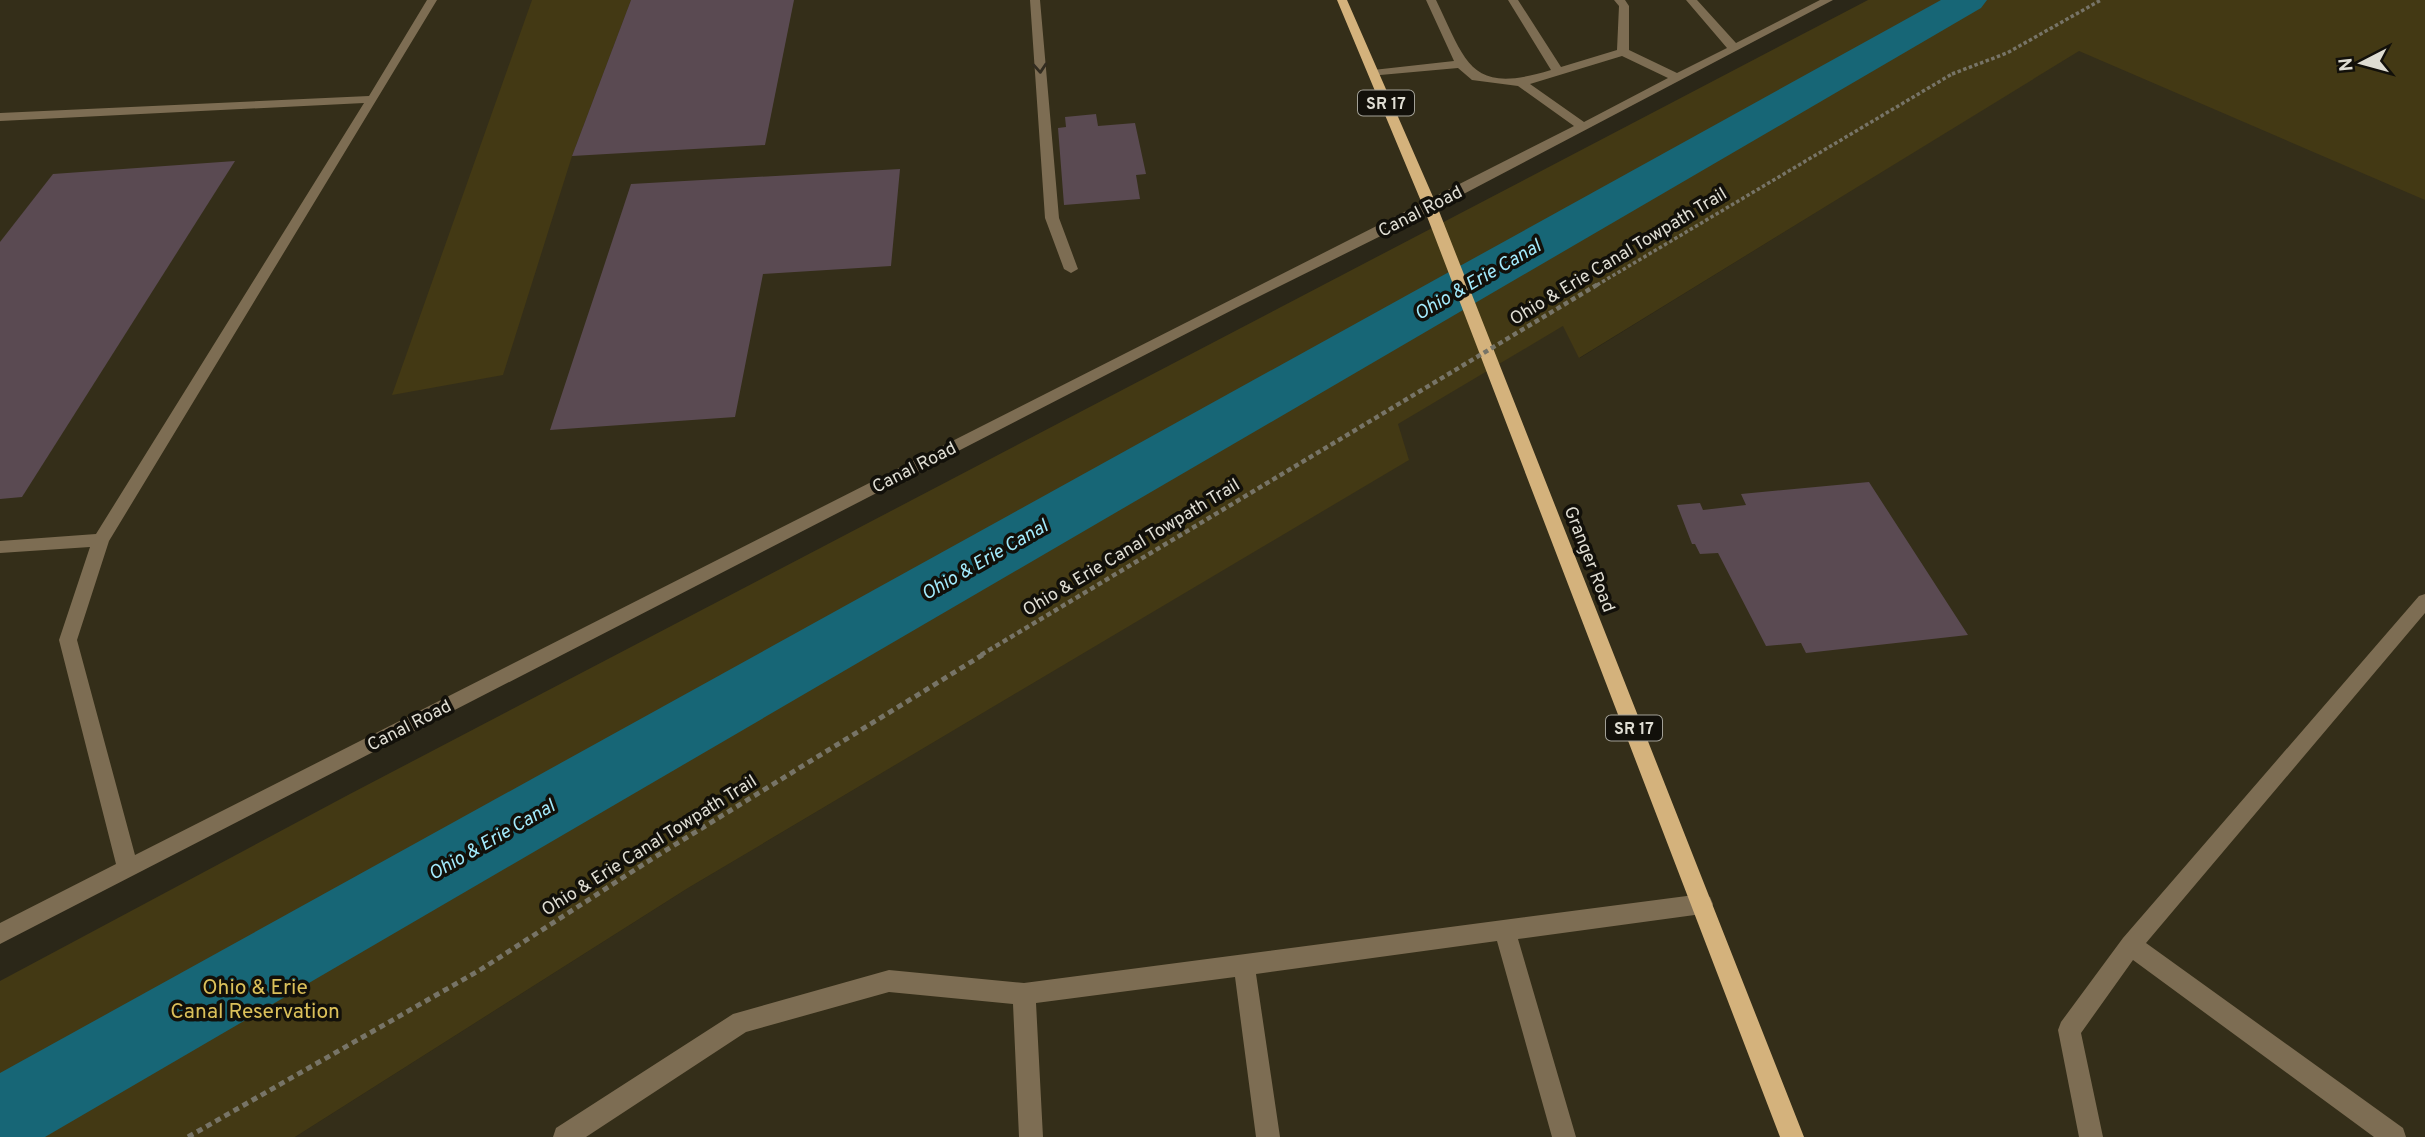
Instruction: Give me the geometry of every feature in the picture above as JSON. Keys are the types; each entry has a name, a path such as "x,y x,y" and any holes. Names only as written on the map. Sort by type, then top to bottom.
{"main road":[{"name":"Granger Road","path":"1342,0 1430,206 1792,1137"}],"street":[{"path":"128,869 68,640 102,540 432,0"},
{"path":"1035,0 1052,218 1071,269"},
{"path":"1431,0 1461,64 1476,77 1521,83 1623,52 1678,78"},
{"path":"1513,0 1558,72"},
{"path":"1619,0 1623,6 1623,52"},
{"path":"1691,0 1734,48"},
{"name":"Canal Road","path":"0,934 1430,206 1828,0"},
{"path":"1373,74 1461,64"},
{"path":"1521,83 1583,127"},
{"path":"0,117 373,99"},
{"path":"0,547 102,540"},
{"path":"2091,1137 2069,1030 2131,945 2425,601"},
{"path":"565,1137 741,1022 889,981 1024,994 1702,904"},
{"path":"1505,930 1564,1137"},
{"path":"2131,945 2394,1137"},
{"path":"1244,965 1268,1137"},
{"path":"1024,994 1031,1137"}],"path":[{"name":"Ohio & Erie Canal Towpath Trail","path":"188,1137 480,970 916,694 1360,424 1952,74 2007,53 2101,0"}],"shaded area":[{"path":"0,0 1828,0 0,934"},
{"path":"2425,0 2425,1137 295,1137 688,888 1408,460 1397,424 1564,325 1580,358 2079,50"}],"green space":[{"path":"532,0 631,0 572,156 503,375 392,395"},
{"name":"Ohio & Erie Canal Reservation","path":"1868,0 2425,0 2425,200 2079,51 1579,358 1563,326 1398,424 1409,460 688,888 295,1137 0,1137 0,981 348,795"}],"building":[{"path":"631,0 794,0 765,145 572,156"},
{"path":"1096,114 1098,126 1135,123 1146,174 1136,175 1140,199 1064,205 1058,128 1066,127 1065,117"},
{"path":"235,161 22,497 0,499 0,242 53,174"},
{"path":"900,169 891,266 763,274 735,417 550,430 631,184"},
{"path":"1869,482 1968,635 1806,653 1801,643 1766,646 1718,553 1700,554 1695,544 1692,544 1677,505 1700,503 1703,510 1746,505 1741,494"}],"waterway":[{"name":"Ohio & Erie Canal","path":"0,1118 1968,0"}]}
